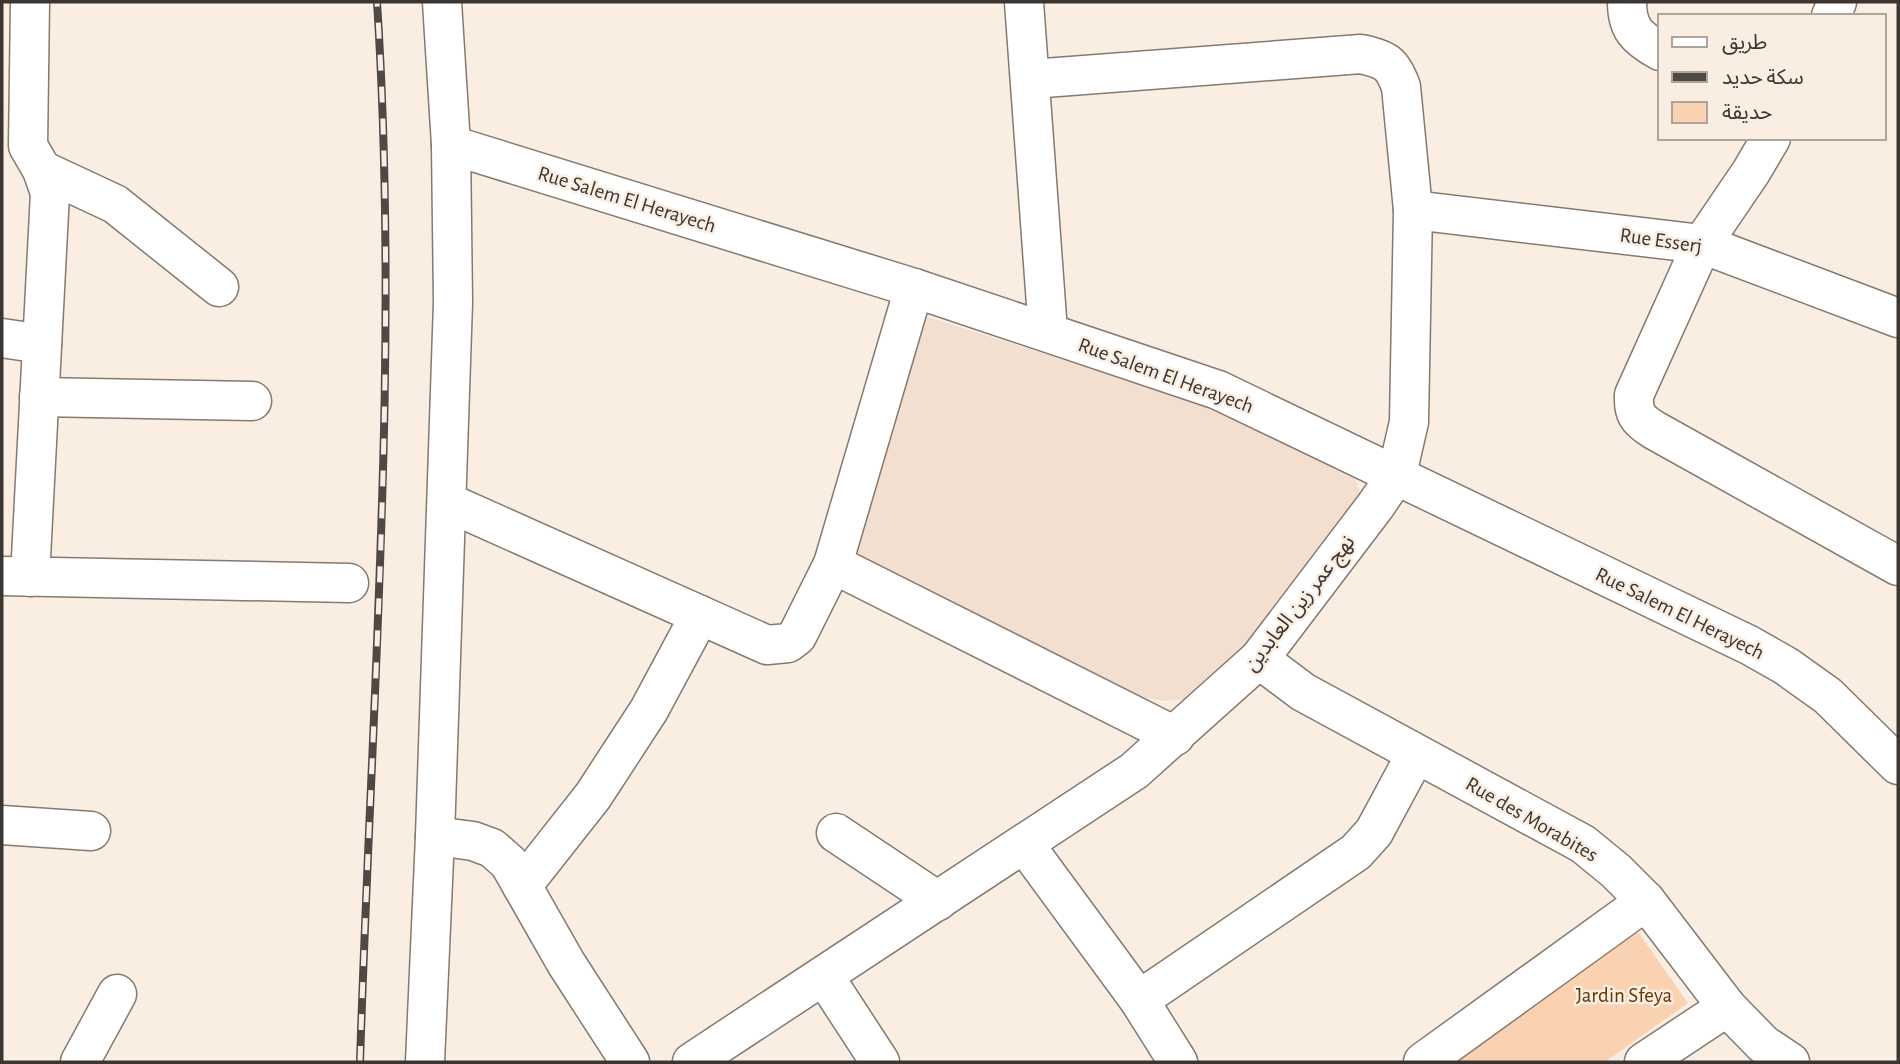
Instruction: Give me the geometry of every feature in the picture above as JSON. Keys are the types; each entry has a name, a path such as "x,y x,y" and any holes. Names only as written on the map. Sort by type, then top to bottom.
{"street":[{"path":"30,2 28,146 42,170 50,193 39,397 16,576 349,583"},
{"path":"425,1062 453,302 451,145 442,2"},
{"path":"1024,2 1048,332"},
{"path":"1627,2 1627,18 1632,29 1658,49"},
{"name":"نهج عمر زين العابدين","path":"692,1062 1135,771 1259,659 1397,474 1409,422 1413,210 1401,87 1394,68 1378,58 1360,54 1031,79"},
{"path":"1769,140 1751,172 1702,244 1634,395 1633,411 1640,421 1654,430 1898,566"},
{"name":"Rue Salem El Herayech","path":"451,145 914,288 1218,390 1749,645 1786,666 1828,696 1897,757"},
{"path":"42,170 115,204 219,287"},
{"name":"Rue Esserj","path":"1413,210 1702,244 1898,318"},
{"path":"447,502 767,645 788,643 797,636 833,564 914,288"},
{"path":"2,338 42,344"},
{"path":"39,397 252,401"},
{"path":"833,564 1175,736"},
{"path":"522,886 593,796 649,710 700,615"},
{"name":"Rue des Morabites","path":"1259,659 1303,692 1583,844 1616,871 1646,901 1727,1007 1763,1044 1790,1062"},
{"path":"1139,1000 1356,852 1374,832 1416,754"},
{"path":"2,825 91,831"},
{"path":"836,833 938,901"},
{"path":"435,836 473,841 492,848 509,863 566,963 630,1062"},
{"path":"1025,845 1139,1000 1178,1062"},
{"path":"1423,1062 1646,901"},
{"path":"824,976 880,1062"},
{"path":"80,1062 117,994"},
{"path":"1644,1062 1727,1007"}],"shaded area":[{"path":"918,314 1210,406 1355,479 1362,498 1228,670 1186,699 1165,701 1141,697 847,550"}],"green space":[{"name":"Jardin Sfeya","path":"1638,932 1688,1003 1605,1062 1454,1062"}],"railway":[{"path":"360,1062 385,399 386,267 377,2"}]}
